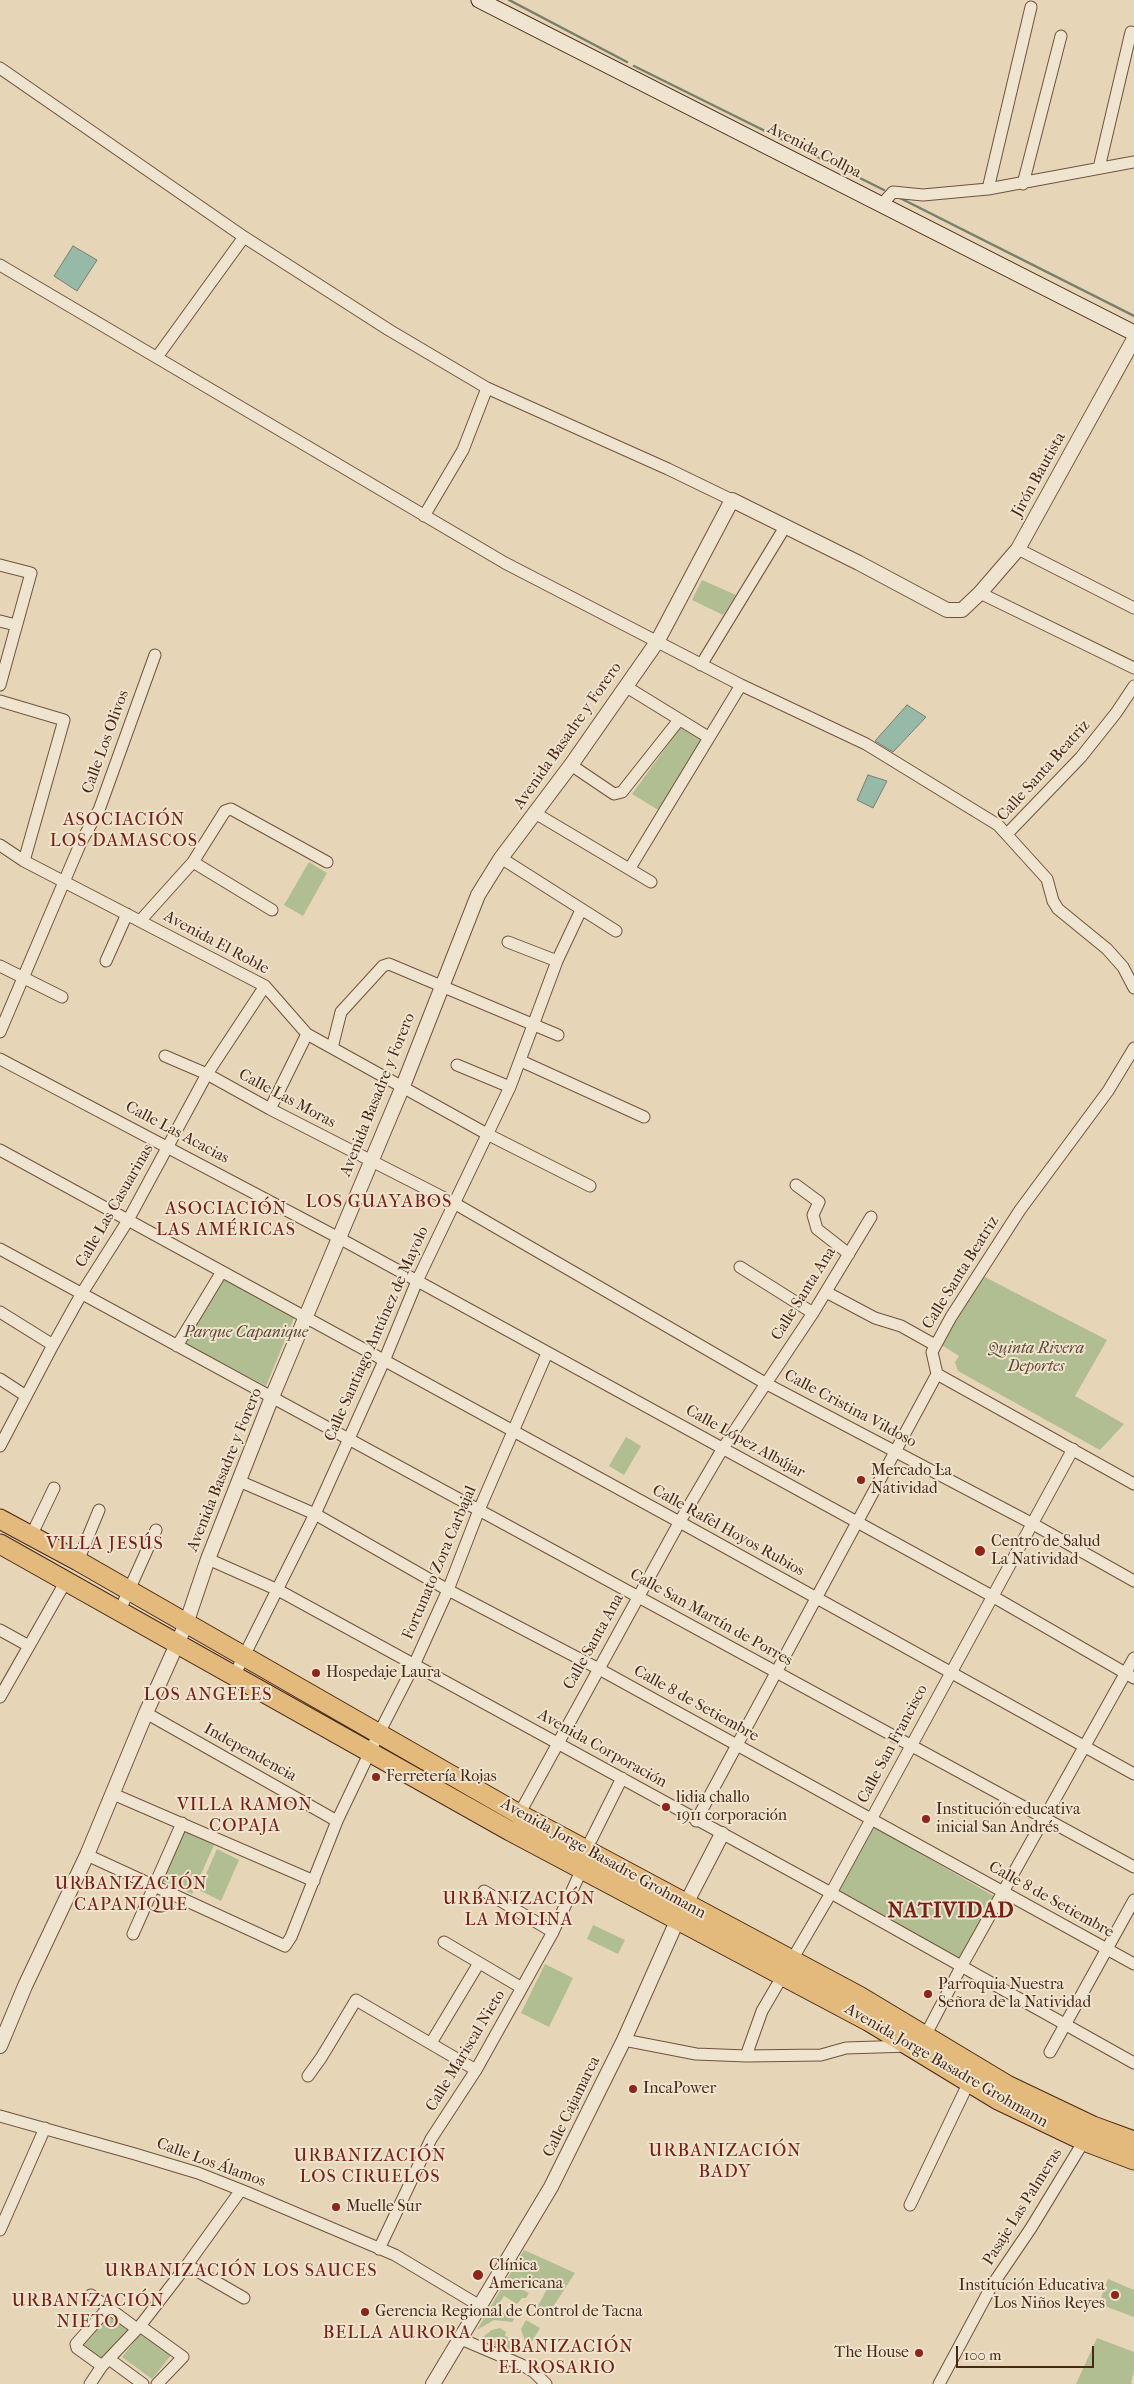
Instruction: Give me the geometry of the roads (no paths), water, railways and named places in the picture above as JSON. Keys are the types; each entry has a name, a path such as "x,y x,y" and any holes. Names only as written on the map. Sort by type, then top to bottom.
{"highway":[{"name":"Avenida Jorge Basadre Grohmann","path":"0,1519 78,1561 186,1624 239,1666 514,1822 582,1869 681,1913 786,1968 918,2044 1007,2085 1134,2160"},
{"name":"Avenida Jorge Basadre Grohmann","path":"0,1544 178,1643 239,1666"},
{"path":"42,1567 52,1548"},
{"name":"Avenida Jorge Basadre Grohmann","path":"514,1822 586,1850 681,1913"},
{"name":"Avenida Jorge Basadre Grohmann","path":"918,2044 969,2082 1016,2109 1088,2133 1134,2142"}],"main road":[{"name":"Avenida Collpa","path":"479,0 1134,332"}],"street":[{"path":"988,189 1031,7"},
{"path":"1099,168 1131,32"},
{"path":"1023,184 1060,36"},
{"path":"0,68 244,237 389,330 487,388 668,469 785,527 701,664"},
{"path":"882,204 893,192 922,195 988,189 1134,162"},
{"path":"158,357 244,237"},
{"path":"0,265 522,572 741,685 866,744 998,825 1007,834"},
{"name":"Jirón Bautista","path":"785,527 947,610 955,612 962,610 980,593 1018,549 1134,339"},
{"path":"424,516 463,450 487,388"},
{"name":"Avenida Basadre y Forero","path":"0,2046 25,1986 88,1855 146,1713 186,1624 208,1559 272,1397 403,1086 478,895 501,858 571,765 657,642 732,500"},
{"path":"1018,549 1134,608"},
{"path":"0,564 31,574 0,685"},
{"path":"980,593 1134,668"},
{"path":"0,621 16,625"},
{"name":"Calle Los Olivos","path":"0,1032 81,842 98,810 155,655"},
{"path":"630,868 741,685"},
{"path":"625,686 708,738"},
{"name":"Calle Santa Beatriz","path":"1134,686 1086,752 1064,778 1007,834 1047,879 1053,900 1058,909 1107,948 1123,967 1134,988"},
{"path":"0,701 64,720 24,861"},
{"path":"571,765 614,794 622,792 678,720"},
{"path":"140,921 193,862 225,810 231,809 326,862"},
{"path":"535,813 651,882"},
{"name":"Avenida El Roble","path":"0,844 24,861 265,986 307,1034 487,1134 590,1186"},
{"path":"501,858 616,931"},
{"path":"193,862 272,910"},
{"name":"Calle Santiago Antúnez de Mayolo","path":"239,1666 315,1514 384,1361 417,1281 510,1088 557,961 582,910"},
{"path":"106,961 127,914"},
{"path":"508,942 557,961"},
{"path":"332,1048 341,1012 384,966 392,965 558,1036"},
{"path":"0,966 62,997"},
{"name":"Calle Las Casuarinas","path":"0,1446 82,1294 128,1222 207,1074 265,986"},
{"path":"270,1109 307,1034"},
{"name":"Calle Santa Beatriz","path":"937,1374 932,1358 935,1345 990,1254 1053,1164 1108,1091 1134,1048"},
{"name":"Calle Las Moras","path":"165,1056 207,1074 371,1162 454,1203 524,1242"},
{"name":"Calle Las Acacias","path":"0,1059 168,1146 339,1238"},
{"path":"521,1061 644,1117"},
{"path":"457,1065 510,1088"},
{"name":"Calle Rafel Hoyos Rubios","path":"0,1150 1134,1774"},
{"path":"796,1184 819,1202 812,1215 817,1229 849,1254"},
{"name":"Calle Santa Ana","path":"514,1822 638,1596 723,1448 826,1292 871,1217"},
{"name":"Calle López Albújar","path":"339,1238 547,1354 723,1448 992,1596 1130,1676"},
{"name":"Calle Cristina Vildoso","path":"524,1242 766,1383 1033,1524 1134,1581"},
{"name":"Calle San Martín de Porres","path":"0,1249 1134,1867"},
{"path":"740,1267 813,1312"},
{"path":"178,1346 221,1273"},
{"path":"826,1292 875,1318 900,1326 935,1345"},
{"path":"0,1312 53,1345"},
{"name":"Fortunato Zora Carbajal","path":"154,1885 285,1946 291,1937 337,1821 414,1666 448,1590 479,1510 547,1354"},
{"path":"696,1821 815,1597 858,1522 937,1374 1134,1484"},
{"path":"0,1379 26,1396"},
{"name":"Calle San Francisco","path":"746,2056 762,2011 831,1893 1073,1449"},
{"name":"Calle 8 de Setiembre","path":"239,1481 315,1514 448,1590 599,1669 1134,1964"},
{"path":"31,1536 54,1488"},
{"path":"78,1561 99,1510"},
{"path":"120,1610 156,1530"},
{"name":"Avenida Corporación","path":"208,1559 278,1590 414,1666 557,1742 696,1821 831,1893 1134,2063"},
{"path":"0,1697 66,1580"},
{"path":"0,1630 29,1646"},
{"path":"624,2040 696,2054 746,2056 822,2055 846,2048 918,2044 1004,1893 1084,1746 1130,1676 1134,1658"},
{"name":"Independencia","path":"146,1713 337,1821"},
{"name":"Calle Mariscal Nieto","path":"379,2249 431,2140 476,2070 553,1932 582,1869 586,1850 622,1778"},
{"path":"114,1794 314,1881"},
{"path":"133,1934 182,1823"},
{"name":"Calle Cajamarca","path":"433,2384 551,2187 624,2040 681,1913 722,1834"},
{"path":"88,1855 154,1885"},
{"path":"484,1891 553,1932"},
{"path":"1050,2052 1134,1900"},
{"path":"444,1942 522,1988"},
{"path":"431,2043 479,1964"},
{"path":"308,2076 356,2000 476,2070"},
{"path":"910,2205 969,2082"},
{"name":"Calle Los Álamos","path":"0,2116 198,2173 241,2190 379,2249 436,2278 480,2306"},
{"path":"0,2230 45,2128"},
{"name":"Pasaje Las Palmeras","path":"939,2384 991,2287 1031,2228 1088,2133"},
{"path":"90,2384 106,2362 139,2327 188,2265 241,2190"},
{"path":"188,2265 244,2298"},
{"path":"91,2295 183,2356 157,2384"},
{"path":"108,2308 76,2344 77,2348 144,2384"},
{"path":"461,2339 522,2365 534,2372 546,2384"}],"waterway":[{"path":"509,0 627,62"},
{"path":"634,66 884,190"},
{"path":"898,197 1134,316"}],"place":[{"name":"Mercado La Natividad","path":"861,1480"},
{"name":"Centro de Salud La Natividad","path":"980,1551"},
{"name":"Hospedaje Laura","path":"316,1673"},
{"name":"Ferretería Rojas","path":"376,1777"},
{"name":"lidia challo 1911 corporación","path":"666,1807"},
{"name":"Institución educativa inicial San Andrés","path":"926,1819"},
{"name":"Parroquia Nuestra Señora de la Natividad","path":"928,1994"},
{"name":"IncaPower","path":"633,2089"},
{"name":"Muelle Sur","path":"336,2207"},
{"name":"Clínica Americana","path":"478,2275"},
{"name":"Institución Educativa Los Niños Reyes","path":"1115,2295"},
{"name":"Gerencia Regional de Control de Tacna","path":"365,2312"},
{"name":"The House","path":"919,2353"}],"district":[{"name":"ASOCIACIÓN LOS DAMASCOS","path":"124,831"},
{"name":"LOS GUAYABOS","path":"379,1203"},
{"name":"ASOCIACIÓN LAS AMÉRICAS","path":"226,1220"},
{"name":"VILLA JESÚS","path":"105,1545"},
{"name":"LOS ANGELES","path":"208,1696"},
{"name":"VILLA RAMON COPAJA","path":"245,1816"},
{"name":"URBANIZACIÓN CAPANIQUE","path":"131,1895"},
{"name":"URBANIZACIÓN LA MOLINA","path":"519,1910"},
{"name":"NATIVIDAD","path":"951,1912"},
{"name":"URBANIZACIÓN BADY","path":"725,2162"},
{"name":"URBANIZACIÓN LOS CIRUELOS","path":"370,2167"},
{"name":"URBANIZACIÓN LOS SAUCES","path":"241,2272"},
{"name":"URBANIZACIÓN NIETO","path":"88,2312"},
{"name":"BELLA AURORA","path":"397,2334"},
{"name":"URBANIZACIÓN EL ROSARIO","path":"557,2358"}],"park label":[{"name":"Parque Capanique","path":"246,1333"},
{"name":"Quinta Rivera Deportes","path":"1036,1358"}]}
